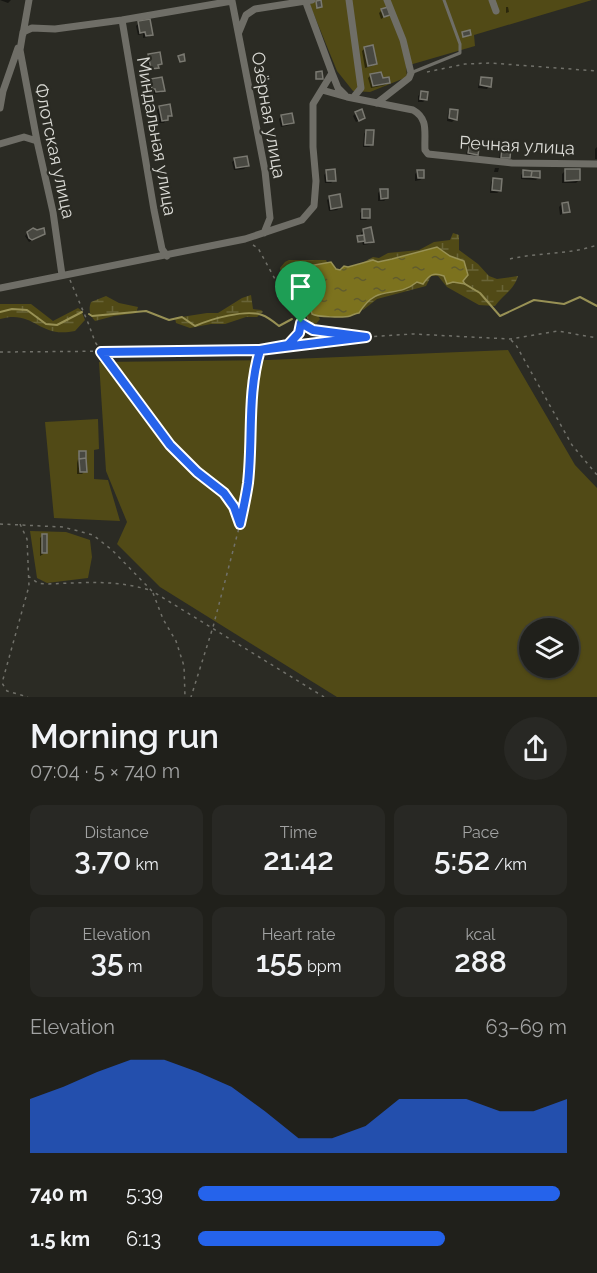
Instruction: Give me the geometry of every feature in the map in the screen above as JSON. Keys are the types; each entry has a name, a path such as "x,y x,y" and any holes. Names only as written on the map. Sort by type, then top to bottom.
{"street":[{"path":"0,108 2,90 24,32 29,0"},
{"path":"305,0 338,88 350,98"},
{"path":"238,35 246,15 255,9 312,0"},
{"path":"349,0 361,88 350,98"},
{"path":"322,90 377,103 409,78 411,73 403,40 387,0"},
{"path":"492,0 496,11"},
{"path":"24,32 32,28 55,29 122,20 232,1"},
{"name":"Озёрная улица","path":"232,1 265,171 270,218 264,233"},
{"name":"Миндальная улица","path":"122,20 154,210 162,249 167,256"},
{"name":"Флотская улица","path":"24,32 20,50 53,212 62,275"},
{"path":"0,288 245,239 302,220 314,206 316,181 313,104 332,73"},
{"name":"Речная улица","path":"377,103 413,110 421,115 425,122 425,150 435,155 512,163 597,164"},
{"path":"0,144 24,137 37,141"}],"lane":[{"path":"411,73 460,53 460,44 444,0"}],"path":[{"path":"428,72 465,64 490,63 597,71"},
{"path":"245,239 258,248 301,323 313,330 366,337"},
{"path":"510,259 545,253 566,253 597,245"},
{"path":"62,275 69,279 101,352 170,445 197,472 224,493 234,507 240,524"},
{"path":"288,345 299,333 301,323"},
{"path":"0,352 260,350 288,345 413,334 510,339 558,331 597,338"},
{"path":"510,339 516,345 572,446 597,475"},
{"path":"191,697 213,627 240,524 248,483 252,394 260,350"},
{"path":"0,524 63,527 93,535 152,591 324,697"},
{"path":"20,524 27,539 28,586 2,682 8,691 28,697"},
{"path":"28,576 38,583 45,584 95,581 121,583 152,591"},
{"path":"152,591 163,619 176,640 184,666 185,697"}],"green space":[{"path":"308,0 592,0 474,35 475,46 406,66 407,77 370,92 353,91 337,71"},
{"path":"453,233 459,235 459,250 478,264 489,276 497,279 518,276 511,289 495,306 479,305 447,287 438,276 431,276 426,286 377,299 363,310 361,308 373,294 406,284 410,286 416,279 438,271 447,270 454,280 460,279 465,273 459,262 454,267 432,258 421,257 421,254 364,265 364,262 373,257 379,258 388,253 419,250 434,242 450,240"},
{"path":"289,260 326,260 328,264 288,280 290,286 297,286 320,319 316,324 310,323 282,277 280,268"},
{"path":"251,295 253,309 263,312 257,317 190,328 176,323 175,318 218,313"},
{"path":"106,296 119,303 138,307 136,313 95,321 90,313 91,302"},
{"path":"0,304 31,304 53,321 78,308 85,320 75,331 53,331 21,318 0,319"},
{"path":"508,350 575,465 597,488 597,697 337,697 160,587 117,544 127,522 106,471 99,362 268,360"},
{"path":"98,419 99,449 94,450 94,479 108,480 120,521 54,518 45,422"},
{"path":"30,531 66,532 90,540 92,557 88,578 47,583 37,578"}],"water":[{"path":"437,247 450,256 464,261 468,275 463,281 465,284 453,282 447,284 444,276 434,274 429,276 423,284 417,282 401,290 380,294 366,304 359,313 350,316 331,317 312,314 311,310 307,309 297,288 288,278 289,269 294,265 309,266 331,262 336,269 340,270 344,266 373,260 378,262"}],"building":[{"path":"321,0 322,7 317,8 316,1"},
{"path":"388,7 390,15 384,17 381,9"},
{"path":"150,19 153,35 146,36 145,32 140,33 138,21"},
{"path":"470,30 471,35 463,37 462,32"},
{"path":"373,45 377,64 368,66 364,47"},
{"path":"160,52 162,64 158,65 159,68 151,69 148,54"},
{"path":"184,54 185,61 180,62 178,56"},
{"path":"322,71 323,79 316,79 316,72"},
{"path":"381,72 383,78 389,77 390,83 373,86 370,74"},
{"path":"162,77 165,91 156,92 152,89 150,79"},
{"path":"481,77 492,78 491,87 480,85"},
{"path":"421,91 428,92 427,100 420,99"},
{"path":"170,104 172,116 162,121 159,106"},
{"path":"362,109 365,118 359,121 355,112"},
{"path":"450,109 458,110 457,120 449,118"},
{"path":"292,113 294,123 283,125 281,115"},
{"path":"366,130 374,130 373,145 365,145"},
{"path":"470,140 480,141 478,155 468,153"},
{"path":"502,146 511,147 510,158 501,158"},
{"path":"247,156 249,166 236,168 234,158"},
{"path":"335,169 336,181 327,181 326,170"},
{"path":"565,169 580,169 580,180 565,181"},
{"path":"417,170 424,170 424,178 418,178"},
{"path":"523,170 532,171 531,177 523,177"},
{"path":"532,171 540,171 540,178 531,177"},
{"path":"493,178 502,179 501,191 492,190"},
{"path":"380,189 388,189 388,198 381,199"},
{"path":"340,194 342,207 331,209 329,196"},
{"path":"568,202 570,212 563,213 562,203"},
{"path":"362,209 370,209 370,218 362,218"},
{"path":"371,227 374,242 365,243 363,229"},
{"path":"33,228 37,230 44,228 45,234 32,240 27,232"},
{"path":"364,235 365,241 358,242 357,236"},
{"path":"79,451 86,451 86,458 79,459"},
{"path":"86,458 87,472 80,472 79,459"},
{"path":"42,534 47,534 47,553 42,553"}],"waterway":[{"path":"465,284 480,293 500,316 534,300 564,304 580,297 597,306"},
{"path":"0,312 12,309 27,310 46,324 57,325 82,312"},
{"path":"299,315 307,309"},
{"path":"89,314 92,316 146,311 169,320 182,317 195,326 219,318 247,313 264,316 279,326 292,319"}],"route":[{"path":"301,323 299,333 288,345 260,350 252,394 248,483 240,524 234,507 224,493 197,472 170,445 101,352 260,350 366,337 313,330 301,323"}]}
